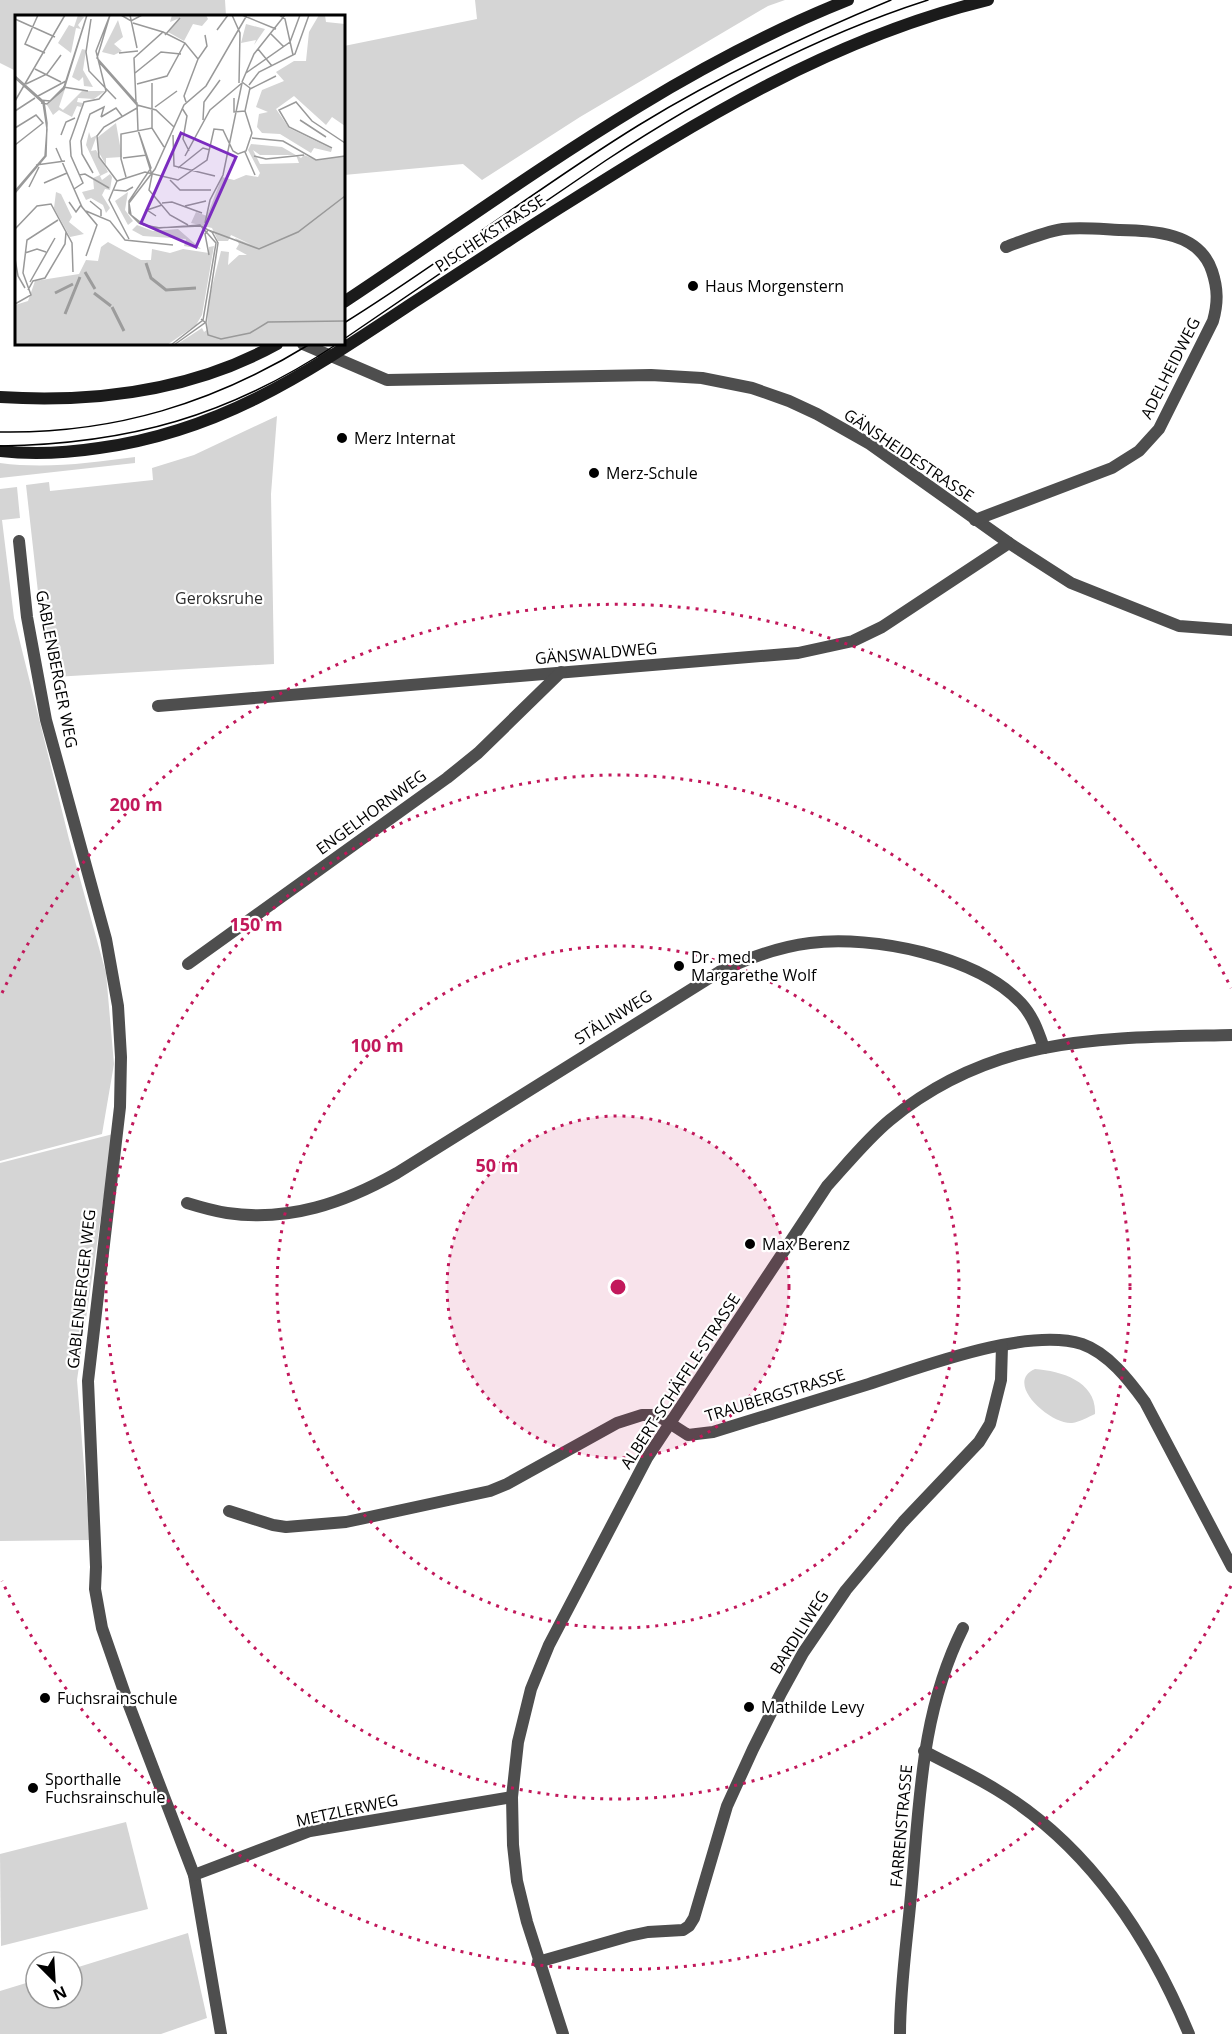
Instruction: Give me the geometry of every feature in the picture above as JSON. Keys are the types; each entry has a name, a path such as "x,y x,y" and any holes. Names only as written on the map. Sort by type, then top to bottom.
{"main road":[{"name":"PISCHEKSTRASSE","path":"345,301 540,169 632,110 756,41 848,0"},
{"name":"PISCHEKSTRASSE","path":"0,451 33,453 78,451 125,444 165,435 247,404 332,357 566,204 755,91 812,62 869,37 932,15 988,0"},
{"path":"0,397 74,399 111,396 168,386 213,372 275,345"}],"street":[{"name":"ADELHEIDWEG","path":"975,520 1112,468 1139,451 1159,429 1213,321 1217,308 1218,292 1205,256 1192,244 1165,233 1062,229 1006,247"},
{"name":"GÄNSHEIDESTRASSE","path":"305,345 377,377 396,380 651,375 702,378 752,387 817,414 870,444 1008,543 1071,583 1179,626 1232,630"},
{"name":"GABLENBERGER WEG","path":"19,541 27,617 46,720 106,939 118,1006 121,1058 120,1107 88,1381 95,1589 102,1628 194,1875 221,2034"},
{"name":"GÄNSWALDWEG","path":"158,706 798,653 854,641 882,627 1008,543"},
{"name":"ENGELHORNWEG","path":"188,964 447,778 478,753 561,672"},
{"name":"STÄLINWEG","path":"187,1203 225,1213 271,1215 320,1208 353,1196 397,1173 719,972 763,953 790,946 828,941 866,943 911,950 963,966 997,983 1023,1004 1035,1022 1044,1048"},
{"name":"ALBERT-SCHÄFFLE-STRASSE","path":"563,2034 526,1922 517,1881 513,1845 512,1797 518,1742 531,1689 549,1645 647,1458 827,1186 888,1122 910,1105 984,1064 1016,1054 1094,1040 1232,1035"},
{"name":"TRAUBERGSTRASSE","path":"228,1511 286,1527 346,1522 373,1517 468,1497 507,1484 631,1418 657,1415 688,1435 713,1432 949,1359 1002,1346 1045,1339 1083,1345 1108,1359 1145,1401 1232,1567"},
{"name":"BARDILIWEG","path":"538,1962 629,1936 683,1930 689,1926 694,1918 727,1806 753,1749 798,1663 846,1590 903,1522 968,1454 990,1424 1001,1380 1002,1346"},
{"name":"FARRENSTRASSE","path":"900,2034 924,1751 938,1691 952,1650 963,1628"},
{"path":"924,1751 998,1790 1042,1822 1091,1870 1137,1931 1158,1966 1189,2034"},
{"name":"METZLERWEG","path":"194,1875 310,1831 512,1797"}],"green space":[{"path":"0,0 225,0 226,15 15,15 15,70 0,63"},
{"path":"475,0 785,0 768,6 580,117 482,180 463,164 345,175 345,46 477,19"},
{"name":"Geroksruhe","path":"277,416 271,494 274,664 54,677 39,601 26,485 49,482 50,491 153,480 152,468 194,455"},
{"path":"135,457 135,463 0,478 0,463 51,465"},
{"path":"17,487 20,518 2,520 14,618 69,839 106,973 114,1064 102,1134 0,1161 0,489"},
{"path":"113,1134 77,1380 90,1540 0,1541 0,1163"},
{"path":"1035,1369 1056,1372 1084,1386 1094,1403 1095,1414 1072,1423 1063,1422 1043,1410 1027,1393 1024,1384 1027,1375"},
{"path":"126,1822 148,1909 1,1946 0,1854"},
{"path":"188,1933 207,2018 161,2034 0,2034 0,1991 24,1984 24,2010 84,2010 84,1965"}],"tram line":[{"path":"345,322 418,275 564,173 669,107 762,58 891,0"},
{"path":"345,338 605,161 681,113 761,70 843,31 928,0"},
{"path":"0,432 83,427 123,421 162,411 237,383 308,345"},
{"path":"0,446 92,439 135,432 176,421 257,390 335,345"}],"place":[{"name":"Haus Morgenstern","path":"693,286"},
{"name":"Merz Internat","path":"342,438"},
{"name":"Merz-Schule","path":"594,473"},
{"name":"Dr. med. Margarethe Wolf","path":"679,966"},
{"name":"Max Berenz","path":"750,1244"},
{"name":"Fuchsrainschule","path":"45,1698"},
{"name":"Mathilde Levy","path":"749,1707"},
{"name":"Sporthalle Fuchsrainschule","path":"33,1788"}]}
